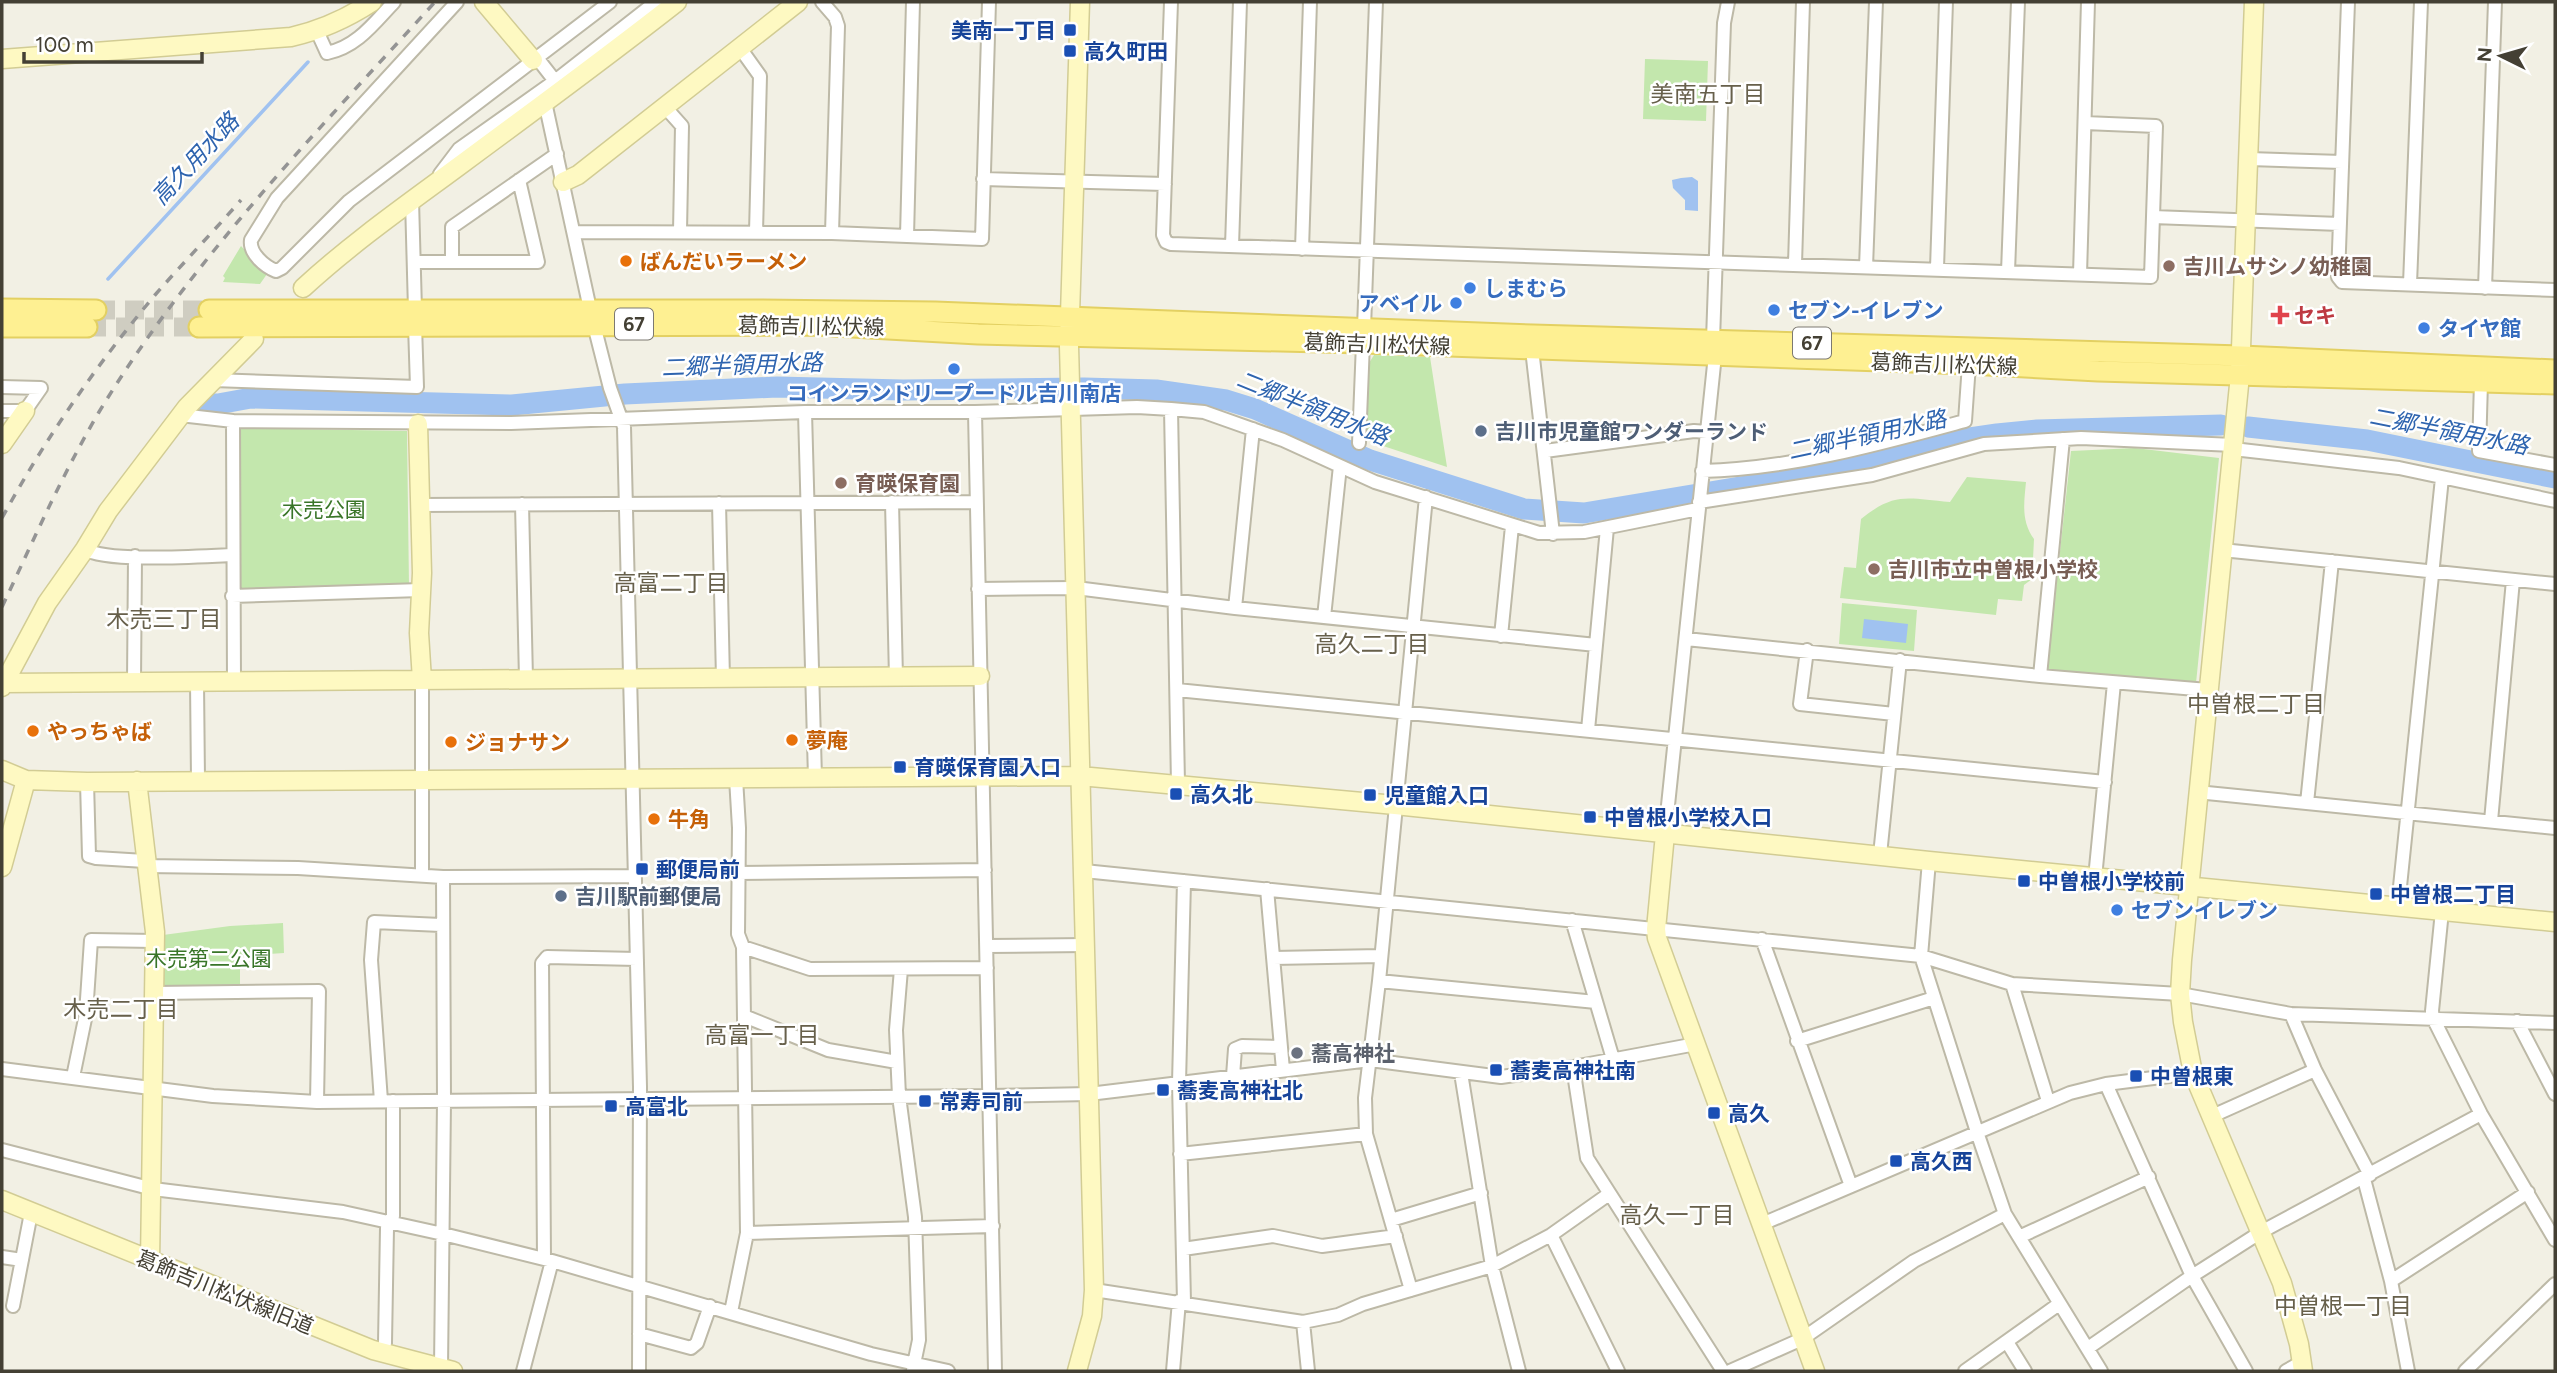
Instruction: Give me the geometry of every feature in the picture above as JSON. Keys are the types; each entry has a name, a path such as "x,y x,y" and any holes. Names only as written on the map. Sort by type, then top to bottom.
{"main road":[{"path":"2,309 96,310"},
{"name":"葛飾吉川松伏線","path":"204,318 592,317 816,325 1069,327 2240,366 2555,370"},
{"path":"2,327 87,327"},
{"name":"葛飾吉川松伏線","path":"1363,336 1532,349 1714,348 2098,371 2240,366 2481,382 2555,384"}],"street":[{"path":"2,60 291,37 317,32 372,2"},
{"path":"317,32 327,53 342,50 353,44 394,2"},
{"path":"457,2 277,198 250,245 251,250 271,270 282,268 349,201 537,62 610,2"},
{"path":"484,2 555,81"},
{"path":"429,188 459,149 555,81 652,5 660,2"},
{"path":"303,288 412,200 677,2"},
{"path":"563,182 578,175 798,2"},
{"path":"822,2 835,17 838,26 832,233"},
{"path":"906,236 913,2"},
{"path":"574,232 832,233 982,239 989,2"},
{"path":"1077,1371 1092,1316 1094,1290 1069,327 1080,2"},
{"path":"1171,2 1163,235 1166,242 1302,249 2151,276 2156,126 2085,123"},
{"path":"1232,246 1240,2"},
{"path":"1302,249 1310,2"},
{"path":"1359,443 1376,2"},
{"path":"1728,2 1724,23 1714,348 1656,929 1815,1371"},
{"path":"1795,264 1803,2"},
{"path":"1866,267 1876,2"},
{"path":"1937,268 1946,2"},
{"path":"2008,272 2018,2"},
{"path":"2080,274 2088,2"},
{"path":"2254,2 2240,366 2188,886 2180,994 2185,1039 2193,1073 2282,1283 2297,1368"},
{"path":"2347,2 2338,277 2342,282 2555,290"},
{"path":"2410,284 2421,2"},
{"path":"2485,288 2495,2"},
{"path":"740,48 760,76 756,232"},
{"path":"545,102 592,317 611,392 624,427 631,778 638,959 639,1371"},
{"path":"665,107 682,126 680,231"},
{"path":"452,261 452,227 556,154"},
{"path":"2249,159 2342,163"},
{"path":"983,179 1165,184"},
{"path":"414,262 538,262 519,180"},
{"path":"213,380 416,387 412,200"},
{"path":"2153,217 2340,224"},
{"path":"254,339 180,415 108,511 47,603 3,685 197,681 980,676"},
{"path":"1532,349 1553,534"},
{"path":"1702,476 1833,454 1965,421 1969,364"},
{"path":"2481,382 2479,451 2555,465"},
{"path":"2,387 41,388 2,444"},
{"path":"180,415 233,421 418,424 511,423 619,414 975,412 1070,405 1171,409 1204,412 1253,429 1375,482 1512,526 1553,534 1607,528 1698,505 1872,475 1984,444 2063,439 2121,439 2233,447 2388,467 2555,501"},
{"path":"1171,409 1178,785"},
{"path":"2,411 25,411"},
{"path":"805,412 815,778"},
{"path":"975,412 995,1371"},
{"path":"233,421 233,681"},
{"path":"418,424 422,876"},
{"path":"1235,608 1253,429"},
{"path":"1545,451 1694,431 1707,432"},
{"path":"2040,676 2063,439"},
{"path":"1324,617 1340,466"},
{"path":"2398,906 2442,478"},
{"path":"1411,1290 1366,1134 1365,1098 1379,981 1426,497"},
{"path":"892,502 896,678"},
{"path":"420,505 976,502"},
{"path":"719,503 723,679"},
{"path":"522,504 526,679"},
{"path":"1501,636 1512,526"},
{"path":"1588,730 1607,528"},
{"path":"85,549 92,554 135,556 233,555"},
{"path":"2222,550 2555,584"},
{"path":"134,682 135,556"},
{"path":"2307,803 2332,561"},
{"path":"2491,821 2513,580"},
{"path":"978,589 1076,588 1235,608 1596,645"},
{"path":"232,596 421,590"},
{"path":"1686,639 2040,676 2208,690"},
{"path":"1807,650 1800,704 1894,714"},
{"path":"1880,855 1900,660"},
{"path":"197,681 198,780"},
{"path":"2095,877 2114,683"},
{"path":"1177,690 2105,782"},
{"path":"2,770 26,780 88,782 1080,776 1395,805 1929,861 2555,922"},
{"path":"731,1312 747,1233 743,947 738,934 736,778"},
{"path":"2,867 26,780"},
{"path":"138,781 155,941 150,1262"},
{"path":"88,782 89,856 96,858 146,864 298,868 443,877 635,876"},
{"path":"2197,792 2555,828"},
{"path":"1929,861 1921,956 2005,1214 2101,1371"},
{"path":"737,873 985,870"},
{"path":"1084,871 1921,956 2012,984 2180,994 2291,1014 2555,1023"},
{"path":"443,877 443,1234 447,1370"},
{"path":"1173,1371 1182,1301 1179,1083 1184,881"},
{"path":"1267,889 1283,1070"},
{"path":"2442,911 2433,1018 2481,1114 2555,1240"},
{"path":"1572,920 1613,1059"},
{"path":"383,1353 387,1228 393,1216 387,1101 371,971 374,922 441,925"},
{"path":"1762,939 1851,1186"},
{"path":"73,1077 86,1014 91,940 155,941"},
{"path":"987,946 1087,945"},
{"path":"743,947 810,969 987,968"},
{"path":"1273,958 1381,956"},
{"path":"523,1371 548,1260 542,1100 542,963 548,957 638,959"},
{"path":"901,969 896,1030 897,1062 915,1228 919,1340 914,1368"},
{"path":"1379,981 1596,1002"},
{"path":"2012,984 2048,1101"},
{"path":"155,993 319,991 317,1102"},
{"path":"1797,1041 1934,998"},
{"path":"2291,1014 2367,1177 2408,1371"},
{"path":"744,1017 828,1050 897,1062"},
{"path":"2517,1021 2555,1094"},
{"path":"2,1069 214,1096 317,1102 990,1096 1089,1094 1370,1060 1501,1077 1573,1067 1696,1044"},
{"path":"1233,1076 1235,1049 1242,1046 1280,1047"},
{"path":"1573,1067 1587,1158 1724,1371"},
{"path":"2210,1117 2315,1070"},
{"path":"1461,1073 1492,1266 1519,1371"},
{"path":"1762,1224 2070,1093 2106,1084 2193,1073"},
{"path":"2106,1084 2192,1276 2246,1371"},
{"path":"2088,1348 2192,1276 2261,1233 2481,1114"},
{"path":"1180,1154 1366,1134"},
{"path":"2,1150 153,1189 343,1212 390,1221 548,1260 914,1368 948,1371"},
{"path":"2019,1237 2149,1177"},
{"path":"2391,1281 2528,1192"},
{"path":"1391,1220 1481,1193"},
{"path":"1094,1290 1182,1301 1303,1322 1338,1315 1363,1304 1492,1266 1551,1235 1609,1194"},
{"name":"葛飾吉川松伏線旧道","path":"2,1200 150,1262 383,1353 447,1370"},
{"path":"13,1306 31,1213"},
{"path":"1730,1371 1802,1339 1934,1249 2005,1214"},
{"path":"747,1233 993,1226"},
{"path":"1551,1235 1618,1371"},
{"path":"1183,1250 1273,1236 1322,1246 1396,1236"},
{"path":"2,1257 22,1260"},
{"path":"2465,1371 2555,1284"},
{"path":"1965,1371 2059,1304"},
{"path":"639,1334 691,1348 697,1343 710,1306"},
{"path":"1303,1322 1307,1371"},
{"path":"2007,1342 2025,1371"}],"green space":[{"path":"1645,59 1708,61 1706,121 1643,119"},
{"path":"241,246 267,274 260,284 223,282 223,276"},
{"path":"1374,355 1430,357 1447,467 1365,440 1369,363"},
{"name":"木売公園","path":"239,428 407,431 409,587 239,589"},
{"path":"2135,448 2219,458 2196,683 2047,670 2071,451"},
{"path":"1967,477 2026,482 2025,519 2034,539 2032,579 2024,585 2022,601 1998,599 1996,615 1840,598 1844,567 1856,568 1861,519 1884,504 1903,499 1950,502"},
{"path":"1842,603 1917,610 1914,651 1839,644"},
{"name":"木売第二公園","path":"283,923 284,953 240,956 240,986 165,990 161,985 163,935 230,926"}],"water":[{"path":"1692,177 1698,181 1698,211 1685,210 1685,200 1673,188 1672,180"},
{"path":"1864,619 1908,624 1906,643 1862,638"}],"waterway":[{"name":"高久用水路","path":"108,279 308,62"},
{"name":"二郷半領用水路","path":"204,404 251,398 512,405 625,394 777,387 1156,390 1226,400 1255,409 1370,460 1524,509 1584,513 1806,476 1956,440 1997,434 2037,430 2221,425"},
{"name":"二郷半領用水路","path":"2248,427 2367,440 2555,478"}],"tunnel":[{"path":"96,310 209,310"},
{"path":"87,327 199,327"}],"railway":[{"path":"2,607 73,460 99,412 135,356 214,250 257,199 435,2"},
{"path":"2,518 54,431 113,348 155,295 241,200"}],"place":[{"name":"美南一丁目","path":"1070,30"},
{"name":"高久町田","path":"1070,51"},
{"name":"ばんだいラーメン","path":"626,261"},
{"name":"吉川ムサシノ幼稚園","path":"2169,266"},
{"name":"しまむら","path":"1470,288"},
{"name":"アベイル","path":"1456,303"},
{"name":"セブン-イレブン","path":"1774,310"},
{"name":"セキ","path":"2280,315"},
{"name":"タイヤ館","path":"2424,328"},
{"name":"コインランドリープードル吉川南店","path":"954,369"},
{"name":"吉川市児童館ワンダーランド","path":"1481,431"},
{"name":"育暎保育園","path":"841,483"},
{"name":"吉川市立中曽根小学校","path":"1874,569"},
{"name":"やっちゃば","path":"33,731"},
{"name":"夢庵","path":"792,740"},
{"name":"ジョナサン","path":"451,742"},
{"name":"育暎保育園入口","path":"900,767"},
{"name":"高久北","path":"1176,794"},
{"name":"児童館入口","path":"1370,795"},
{"name":"中曽根小学校入口","path":"1590,817"},
{"name":"牛角","path":"654,819"},
{"name":"郵便局前","path":"642,869"},
{"name":"中曽根小学校前","path":"2024,881"},
{"name":"中曽根二丁目","path":"2376,894"},
{"name":"吉川駅前郵便局","path":"561,896"},
{"name":"セブンイレブン","path":"2117,910"},
{"name":"蕎高神社","path":"1297,1053"},
{"name":"蕎麦高神社南","path":"1496,1070"},
{"name":"中曽根東","path":"2136,1076"},
{"name":"蕎麦高神社北","path":"1163,1090"},
{"name":"常寿司前","path":"925,1101"},
{"name":"高富北","path":"611,1106"},
{"name":"高久","path":"1714,1113"},
{"name":"高久西","path":"1896,1161"}],"district":[{"name":"美南五丁目","path":"1708,94"},
{"name":"高富二丁目","path":"671,583"},
{"name":"木売三丁目","path":"164,619"},
{"name":"高久二丁目","path":"1372,644"},
{"name":"中曽根二丁目","path":"2256,704"},
{"name":"木売二丁目","path":"121,1009"},
{"name":"高富一丁目","path":"762,1035"},
{"name":"高久一丁目","path":"1677,1215"},
{"name":"中曽根一丁目","path":"2343,1306"}]}
